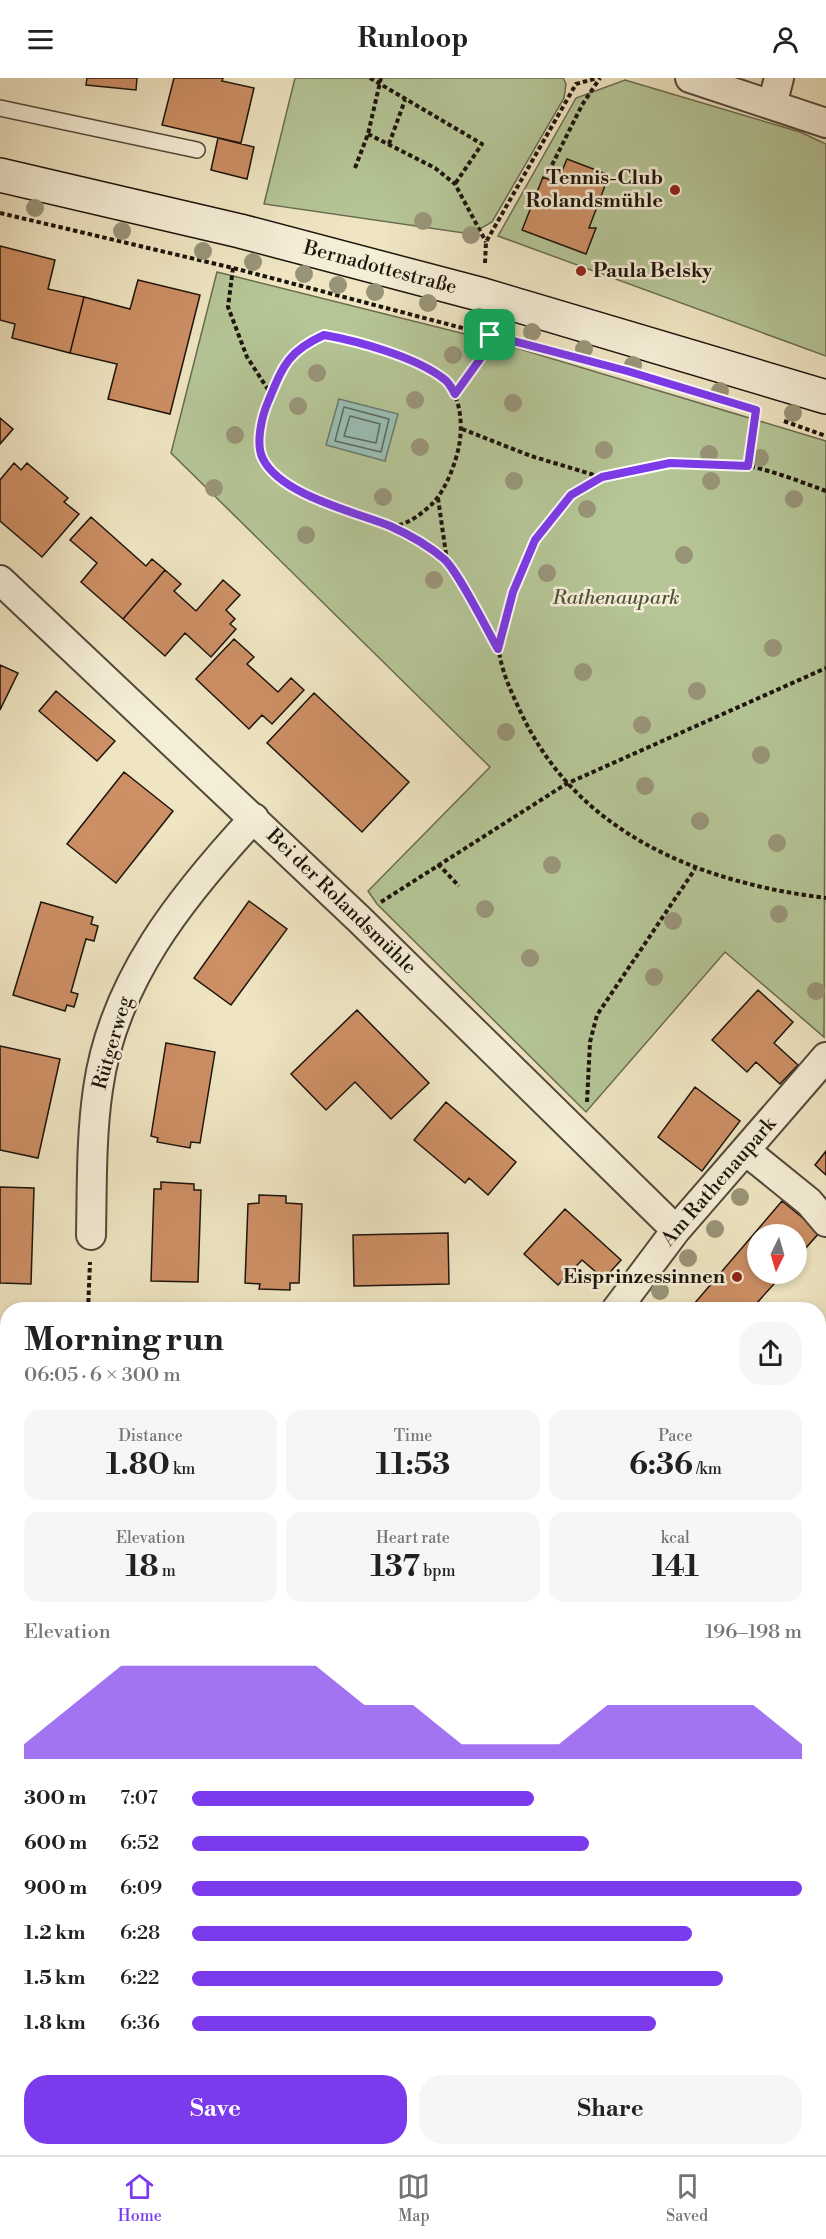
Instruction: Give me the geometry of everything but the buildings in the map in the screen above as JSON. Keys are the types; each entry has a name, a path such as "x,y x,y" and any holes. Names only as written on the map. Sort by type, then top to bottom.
{"street":[{"path":"690,78 776,91 826,123"},
{"name":"Bernadottestraße","path":"0,175 240,231 483,296 826,397"},
{"name":"Bei der Rolandsmühle","path":"0,580 254,818 676,1230"},
{"name":"Rütgerweg","path":"91,1235 93,1126 98,1086 112,1032 132,980 153,940 184,898 254,818"},
{"name":"Am Rathenaupark","path":"622,1302 676,1230 826,1057"},
{"path":"746,1151 809,1202 826,1222"}],"lane":[{"path":"0,108 197,150"}],"path":[{"path":"370,78 482,144 455,184"},
{"path":"355,168 368,134 381,78"},
{"path":"552,165 598,78"},
{"path":"455,394 493,341 484,322 486,242 576,84 598,78"},
{"path":"389,144 405,100"},
{"path":"368,134 435,168 455,184 486,242"},
{"path":"0,213 233,268 547,350"},
{"path":"233,268 228,307 248,357 271,394"},
{"path":"390,526 420,515 438,498 455,461 462,429 455,394 445,379 417,365 358,341 324,335 301,345 283,364 265,410 260,443 262,459 277,477 349,512 390,526 421,541 447,561"},
{"path":"745,407 766,414"},
{"path":"748,466 756,410"},
{"path":"776,417 826,436"},
{"path":"462,429 531,456 602,477"},
{"path":"498,649 513,592 535,540 571,495 602,477 670,463 748,466 826,491"},
{"path":"438,498 447,561 498,649 515,699 540,750 567,784 600,815 644,843 695,868 788,894 826,898"},
{"path":"359,919 438,864 567,784 826,668"},
{"path":"438,864 459,886"},
{"path":"581,1135 586,1112 590,1042 597,1015 695,868"},
{"path":"88,1302 91,1235"}],"green space":[{"path":"295,78 563,78 566,84 564,98 492,222 471,234 264,204"},
{"name":"Tennis-Club Rolandsmühle","path":"625,80 800,132 826,144 826,356 498,236 576,98"},
{"name":"Rathenaupark","path":"217,272 493,341 826,441 824,1037 725,952 586,1112 377,904 368,891 490,767 171,453"}],"water":[{"path":"339,399 398,414 385,461 326,445"}],"place":[{"name":"Tennis-Club Rolandsmühle","path":"675,190"},
{"name":"Paula Belsky","path":"581,271"},
{"name":"Eisprinzessinnen","path":"737,1277"}],"route":[{"path":"324,335 358,341 445,379 455,394 493,341 490,335 627,371 756,410 748,466 670,463 602,477 571,495 535,540 513,592 498,649 447,561 421,541 390,526 349,512 308,494 277,477 262,459 260,443 265,410 283,364 301,345 324,335"}]}
